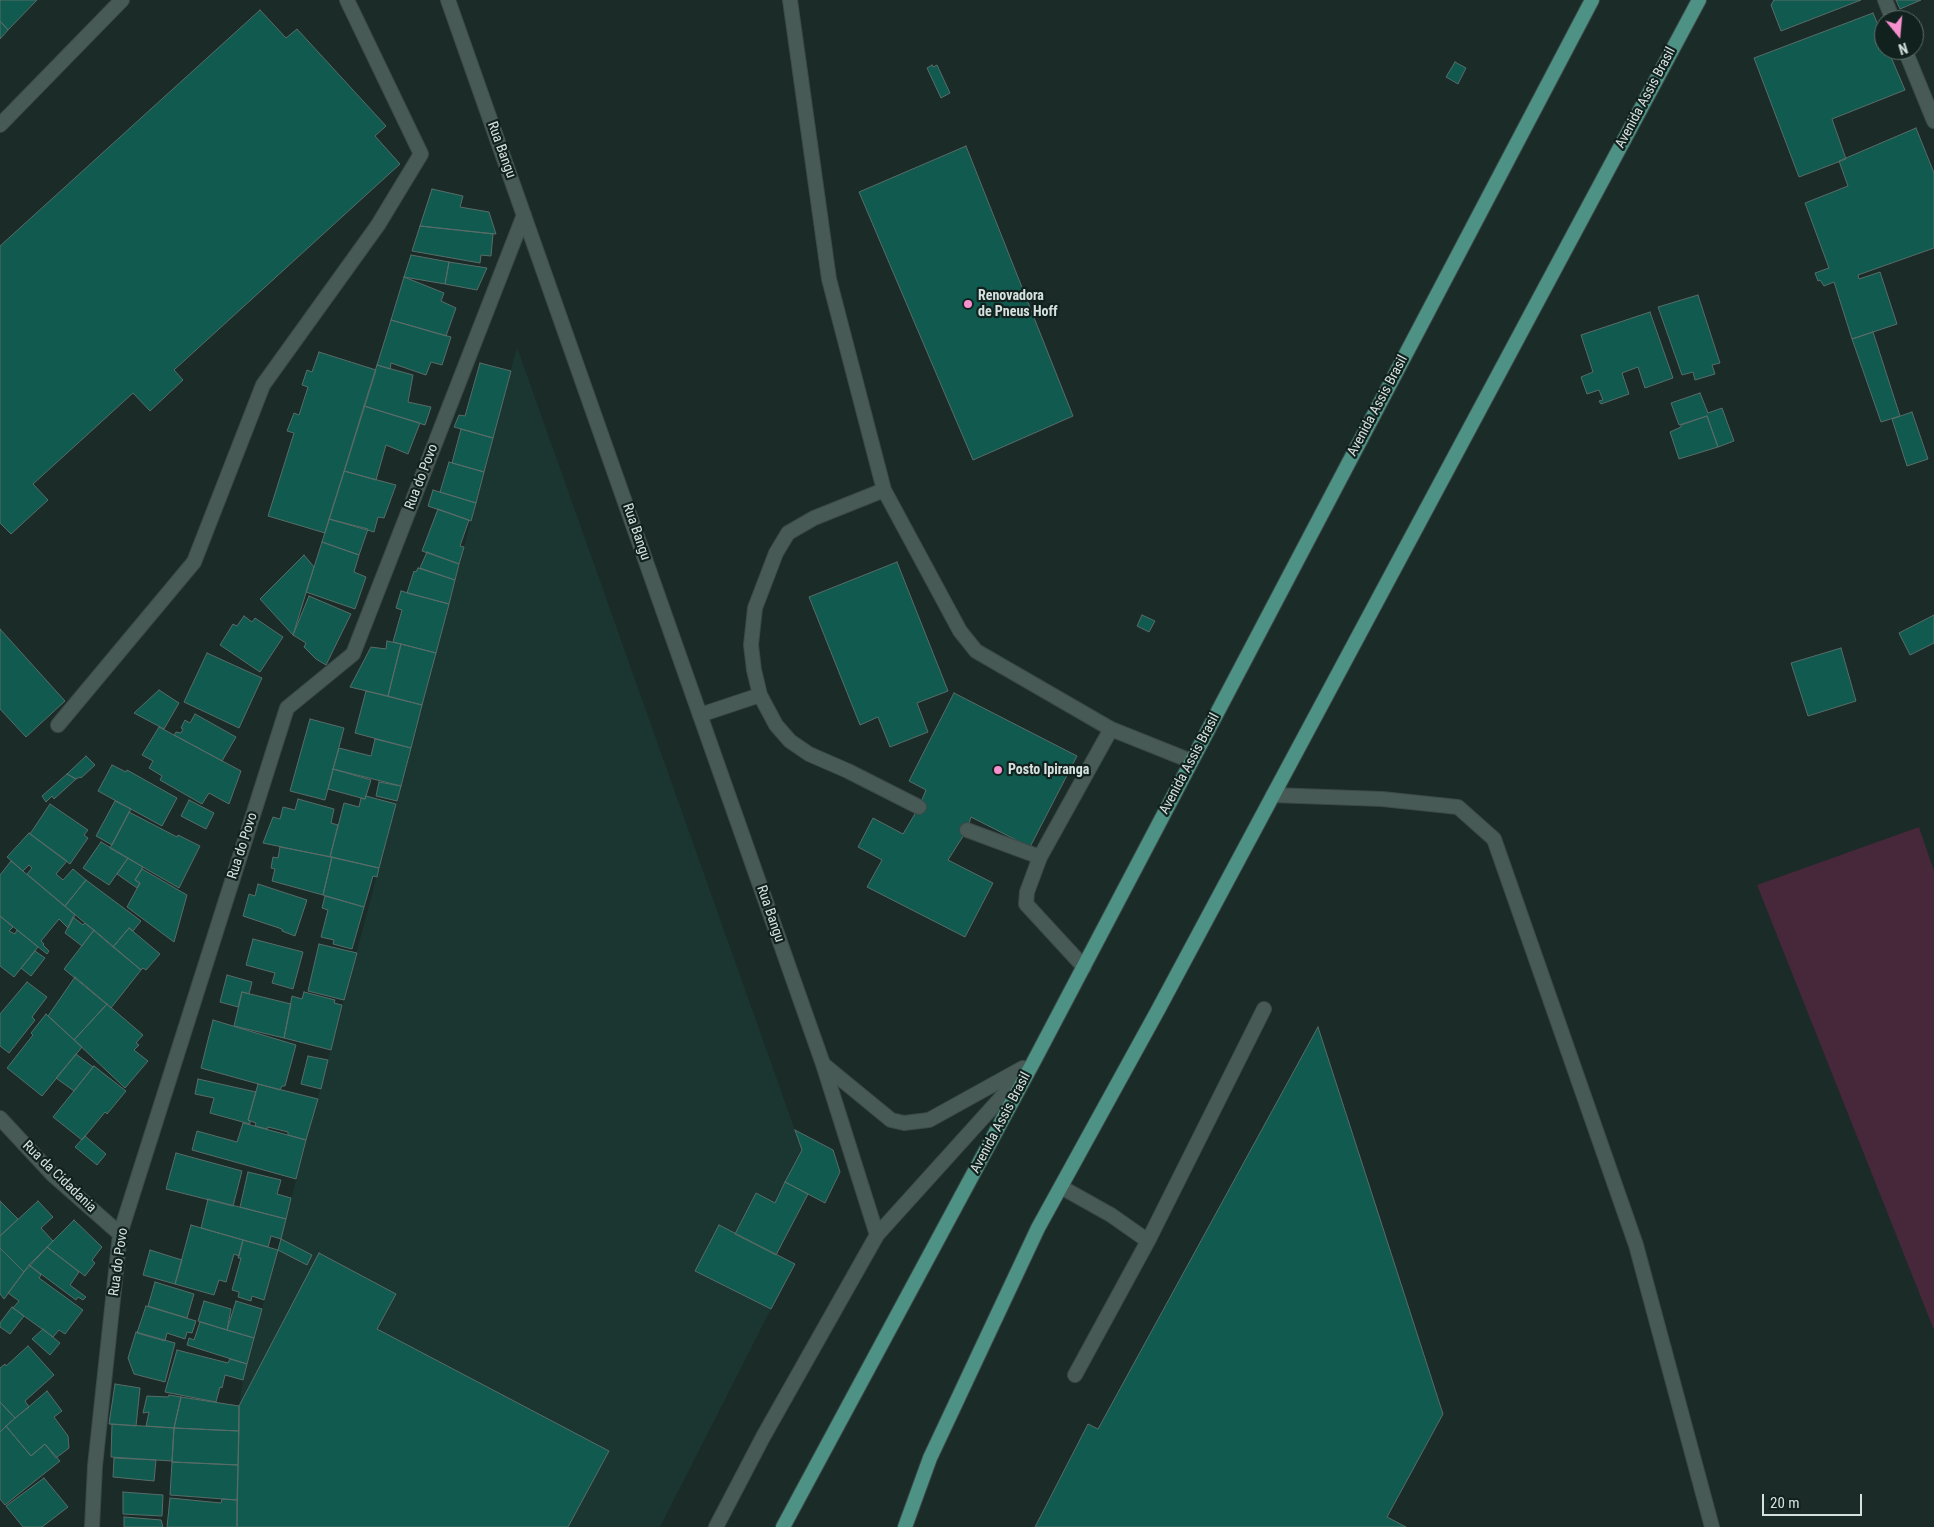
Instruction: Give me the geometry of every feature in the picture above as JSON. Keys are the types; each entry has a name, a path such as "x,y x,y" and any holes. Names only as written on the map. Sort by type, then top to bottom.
{"main road":[{"name":"Avenida Assis Brasil","path":"783,1527 1034,1062 1592,0"},
{"name":"Avenida Assis Brasil","path":"905,1527 930,1458 1038,1228 1273,795 1699,0"}],"street":[{"path":"0,125 122,0"},
{"path":"58,725 194,562 263,385 378,225 421,154 347,0"},
{"name":"Rua Bangu","path":"448,0 823,1064 877,1235"},
{"path":"790,0 829,279 884,490 960,631 976,651 1111,729 1191,761"},
{"path":"1909,60 1934,121"},
{"name":"Rua do Povo","path":"92,1527 95,1466 120,1234 287,708 353,654 524,215"},
{"path":"884,490 814,518 788,533 780,546 755,608 751,645 760,695 776,725 790,741 809,754 920,807"},
{"path":"700,715 760,695"},
{"path":"1084,967 1026,904 1027,892 1040,858 1111,729"},
{"path":"1273,795 1382,799 1458,807 1494,839 1636,1245 1712,1527"},
{"path":"967,830 1040,858"},
{"path":"1075,1375 1148,1241 1264,1009"},
{"path":"823,1064 890,1120 904,1123 929,1120 1034,1062"},
{"path":"716,1527 762,1437 877,1235 1034,1062"},
{"name":"Rua da Cidadania","path":"0,1118 53,1175 120,1234"},
{"path":"1060,1187 1111,1215 1148,1241"}],"shaded area":[{"path":"517,347 802,1150 775,1203 756,1193 735,1234 695,1271 771,1309 660,1527 237,1527 239,1406 243,1380"},
{"path":"1919,827 1934,871 1934,1330 1757,885"}],"building":[{"path":"0,0 37,0 8,30 0,21"},
{"path":"1774,0 1861,0 1781,31 1771,5"},
{"path":"1896,0 1921,0 1900,9"},
{"path":"260,10 286,38 297,29 386,126 375,136 400,164 174,370 183,380 150,411 133,393 33,484 48,500 11,534 0,523 0,246"},
{"path":"1873,13 1874,60 1892,60 1905,90 1832,119 1846,159 1799,177 1754,58"},
{"path":"0,21 8,30 0,39"},
{"path":"1455,62 1466,68 1458,84 1446,77"},
{"path":"932,65 933,67 937,65 950,93 941,98 927,68"},
{"path":"1916,128 1934,173 1934,248 1858,275 1859,279 1880,272 1897,324 1852,339 1834,282 1824,286 1820,280 1818,281 1815,273 1829,268 1805,203 1848,186 1839,161"},
{"name":"Renovadora de Pneus Hoff","path":"966,146 1073,416 973,460 859,192"},
{"path":"432,189 463,196 460,207 489,212 496,234 420,226"},
{"path":"420,226 493,234 491,256 481,255 480,263 412,251"},
{"path":"411,255 449,262 445,284 404,277"},
{"path":"449,262 487,268 477,290 445,284"},
{"path":"404,277 444,293 441,301 456,308 446,336 391,320"},
{"path":"1698,295 1720,363 1712,365 1715,374 1695,380 1693,372 1682,375 1658,307"},
{"path":"1650,312 1673,378 1645,388 1638,367 1622,373 1629,394 1601,404 1599,401 1603,400 1599,390 1587,394 1581,377 1593,372 1581,335"},
{"path":"391,320 451,337 442,365 431,362 426,375 391,363 390,369 377,365"},
{"path":"1873,332 1900,416 1881,422 1852,339"},
{"path":"319,352 376,370 325,533 268,516 294,433 287,431 294,413 299,415 308,387 302,385 307,370 312,372"},
{"path":"480,363 511,371 493,438 454,427 459,415 465,416"},
{"path":"377,365 413,375 408,402 431,407 425,425 364,406"},
{"path":"1700,393 1708,413 1722,408 1734,441 1718,447 1707,416 1679,425 1671,403"},
{"path":"364,406 420,423 408,454 386,445 376,480 344,471"},
{"path":"1912,412 1928,459 1907,466 1892,419"},
{"path":"1707,416 1718,447 1679,459 1670,432 1681,427 1681,425"},
{"path":"461,429 493,438 484,472 452,463"},
{"path":"449,462 484,472 476,503 440,492"},
{"path":"344,471 396,485 384,518 378,517 374,532 329,519"},
{"path":"433,490 476,503 471,521 428,506"},
{"path":"438,509 469,520 460,546 464,547 459,564 422,551"},
{"path":"329,519 368,529 359,555 322,542"},
{"path":"322,542 359,555 354,572 366,577 355,609 306,592"},
{"path":"427,552 459,564 455,580 420,568"},
{"path":"304,555 314,567 293,635 260,599"},
{"path":"897,562 948,691 917,703 928,732 890,747 878,717 860,725 809,597"},
{"path":"418,568 455,580 449,604 407,593 414,571 416,572"},
{"path":"401,591 449,604 436,653 393,642 402,610 396,608"},
{"path":"309,596 351,614 326,665 316,659 304,647 306,643 293,635"},
{"path":"1142,615 1155,621 1149,632 1137,626"},
{"path":"1934,615 1934,643 1910,655 1899,633"},
{"path":"244,616 252,622 255,618 283,637 260,672 220,645 233,624 237,626"},
{"path":"0,629 65,701 26,737 0,709"},
{"path":"387,641 401,644 388,696 350,687 371,647 386,649"},
{"path":"401,644 436,653 422,705 388,696"},
{"path":"1841,648 1856,701 1808,716 1791,663"},
{"path":"207,653 262,678 239,728 184,702"},
{"path":"159,690 179,703 164,729 134,713"},
{"path":"366,691 422,705 411,748 355,733"},
{"path":"954,693 1077,756 1030,847 971,817 967,830 948,860 993,883 965,937 867,887 882,860 858,847 873,818 903,834 919,807 926,790 909,781"},
{"path":"195,714 236,737 222,761 174,735 176,732 181,733 185,720 190,723"},
{"path":"310,719 344,728 325,800 290,791"},
{"path":"159,727 241,771 229,804 209,793 202,804 160,780 162,776 149,768 153,761 142,755"},
{"path":"375,739 411,748 401,786 333,769 339,748 371,756"},
{"path":"86,756 95,765 81,778 76,779 67,774"},
{"path":"112,765 126,772 127,770 177,798 162,826 98,791"},
{"path":"333,769 371,780 365,799 328,789"},
{"path":"67,774 76,779 54,799 52,796 46,802 42,796"},
{"path":"379,782 401,786 397,801 376,796"},
{"path":"366,796 396,804 379,868 330,857 344,803 359,807 361,798 365,799"},
{"path":"298,799 334,809 331,823 338,825 330,857 263,843 273,817 280,819 283,807 295,810"},
{"path":"189,800 214,813 206,829 181,816"},
{"path":"115,801 131,809 112,845 96,836"},
{"path":"50,804 88,830 84,835 88,838 70,864 30,834"},
{"path":"129,812 177,837 178,835 200,846 179,888 110,848"},
{"path":"29,833 67,861 56,874 63,880 73,869 86,880 65,906 27,874 32,868 29,865 23,871 7,857"},
{"path":"101,842 128,858 109,885 83,868"},
{"path":"280,847 332,857 323,895 272,881 275,869 271,868 273,857 278,858"},
{"path":"332,857 379,868 377,877 373,876 364,907 323,895"},
{"path":"128,858 143,867 135,880 140,883 137,888 117,874"},
{"path":"11,861 75,915 68,928 59,919 41,941 49,951 47,954 0,916 0,875"},
{"path":"142,869 187,895 174,942 127,907 140,883 135,880"},
{"path":"86,880 141,921 133,931 129,928 113,947 65,906"},
{"path":"258,884 307,900 295,936 282,931 282,929 243,916 249,894 255,896"},
{"path":"325,896 364,907 352,949 333,944 334,940 321,937 328,910 322,908"},
{"path":"0,916 13,927 9,931 15,934 17,930 38,947 14,977 0,966"},
{"path":"73,917 83,925 85,923 94,930 82,946 65,933"},
{"path":"129,928 160,954 146,970 143,968 141,970 113,947"},
{"path":"94,930 141,970 111,1008 64,969"},
{"path":"253,939 303,952 293,989 272,983 275,973 246,965"},
{"path":"319,944 357,953 344,1000 308,991"},
{"path":"35,951 45,958 31,976 21,968"},
{"path":"227,975 252,982 249,994 242,992 238,1007 220,1002"},
{"path":"75,977 107,1004 74,1040 48,1016"},
{"path":"27,982 47,997 32,1017 35,1020 9,1053 0,1046 0,1014"},
{"path":"242,992 291,1004 284,1038 234,1026"},
{"path":"304,992 335,1000 334,1003 342,1005 331,1050 284,1038 292,996 302,999"},
{"path":"107,1004 143,1035 136,1043 139,1045 134,1050 148,1061 125,1088 74,1040"},
{"path":"46,1014 82,1047 42,1096 7,1068 33,1035 31,1033"},
{"path":"213,1020 296,1045 285,1086 282,1086 280,1090 201,1068"},
{"path":"1318,1027 1443,1414 1387,1517 1406,1527 1035,1527 1088,1424 1098,1429"},
{"path":"76,1054 93,1067 74,1091 56,1078"},
{"path":"308,1056 328,1060 321,1089 301,1084"},
{"path":"94,1066 126,1091 107,1114 105,1112 82,1140 53,1117"},
{"path":"198,1079 256,1092 248,1120 250,1124 210,1113 214,1098 195,1094"},
{"path":"258,1084 318,1099 306,1140 288,1135 288,1132 255,1126 256,1123 248,1120"},
{"path":"243,1123 306,1140 296,1179 192,1150 197,1131 237,1142"},
{"path":"795,1130 833,1150 840,1172 825,1203 785,1182 802,1150"},
{"path":"85,1136 106,1154 97,1165 75,1147"},
{"path":"176,1153 242,1171 233,1206 166,1189"},
{"path":"248,1172 281,1180 277,1194 291,1198 286,1219 240,1207"},
{"path":"785,1182 808,1194 776,1255 735,1234 756,1193 775,1203"},
{"path":"208,1199 286,1219 281,1239 271,1236 268,1247 201,1228"},
{"path":"0,1201 18,1219 0,1236"},
{"path":"38,1201 53,1217 41,1228 53,1241 24,1272 0,1248 0,1236"},
{"path":"74,1220 102,1247 92,1260 95,1263 85,1276 47,1247"},
{"path":"191,1225 243,1240 239,1256 234,1254 226,1282 219,1280 214,1295 175,1284"},
{"path":"719,1225 795,1264 771,1309 695,1271"},
{"path":"281,1239 312,1255 307,1265 278,1250"},
{"path":"243,1240 278,1250 264,1300 252,1296 251,1301 238,1297 239,1292 232,1290 241,1258 238,1258"},
{"path":"47,1247 79,1272 70,1285 86,1297 83,1300 78,1297 76,1300 29,1265"},
{"path":"0,1248 24,1272 4,1299 0,1294"},
{"path":"150,1250 182,1260 175,1284 143,1275"},
{"path":"319,1253 396,1294 377,1329 609,1451 568,1527 237,1527 239,1406"},
{"path":"29,1265 41,1275 39,1278 83,1310 65,1334 59,1330 53,1337 13,1308 19,1301 8,1293"},
{"path":"155,1282 194,1294 187,1318 148,1306"},
{"path":"204,1301 231,1309 227,1330 198,1321"},
{"path":"236,1301 262,1309 254,1338 227,1330"},
{"path":"146,1306 196,1321 192,1333 187,1332 185,1339 167,1333 165,1341 137,1333"},
{"path":"12,1307 24,1316 10,1334 0,1327 0,1323"},
{"path":"200,1322 254,1338 247,1364 187,1345 189,1338 194,1340"},
{"path":"43,1329 60,1343 50,1355 32,1339"},
{"path":"136,1332 175,1343 165,1382 134,1374 128,1358"},
{"path":"28,1346 54,1375 25,1401 29,1407 15,1418 0,1402 0,1368 5,1364 6,1366"},
{"path":"177,1350 228,1363 230,1359 247,1364 243,1380 225,1375 216,1402 165,1392"},
{"path":"115,1384 140,1388 136,1426 109,1424"},
{"path":"47,1391 62,1411 54,1417 68,1436 69,1448 56,1458 45,1444 31,1456 6,1426"},
{"path":"169,1395 181,1397 174,1428 146,1426 149,1412 143,1413 147,1396 168,1397"},
{"path":"181,1397 239,1406 239,1431 174,1428"},
{"path":"0,1402 15,1418 0,1432"},
{"path":"112,1424 174,1428 172,1461 111,1457"},
{"path":"6,1426 31,1456 45,1444 60,1461 5,1505 0,1499 0,1432"},
{"path":"174,1428 239,1431 238,1465 172,1462"},
{"path":"114,1458 156,1460 154,1481 113,1477"},
{"path":"172,1462 238,1465 237,1500 170,1495"},
{"path":"44,1478 68,1507 42,1527 23,1527 6,1506"},
{"path":"123,1492 163,1495 162,1516 123,1514"},
{"path":"170,1498 221,1503 222,1499 237,1500 237,1527 167,1527"},
{"path":"124,1517 161,1520 163,1527 124,1527"}],"place":[{"name":"Renovadora de Pneus Hoff","path":"968,304"},
{"name":"Posto Ipiranga","path":"998,770"}]}
